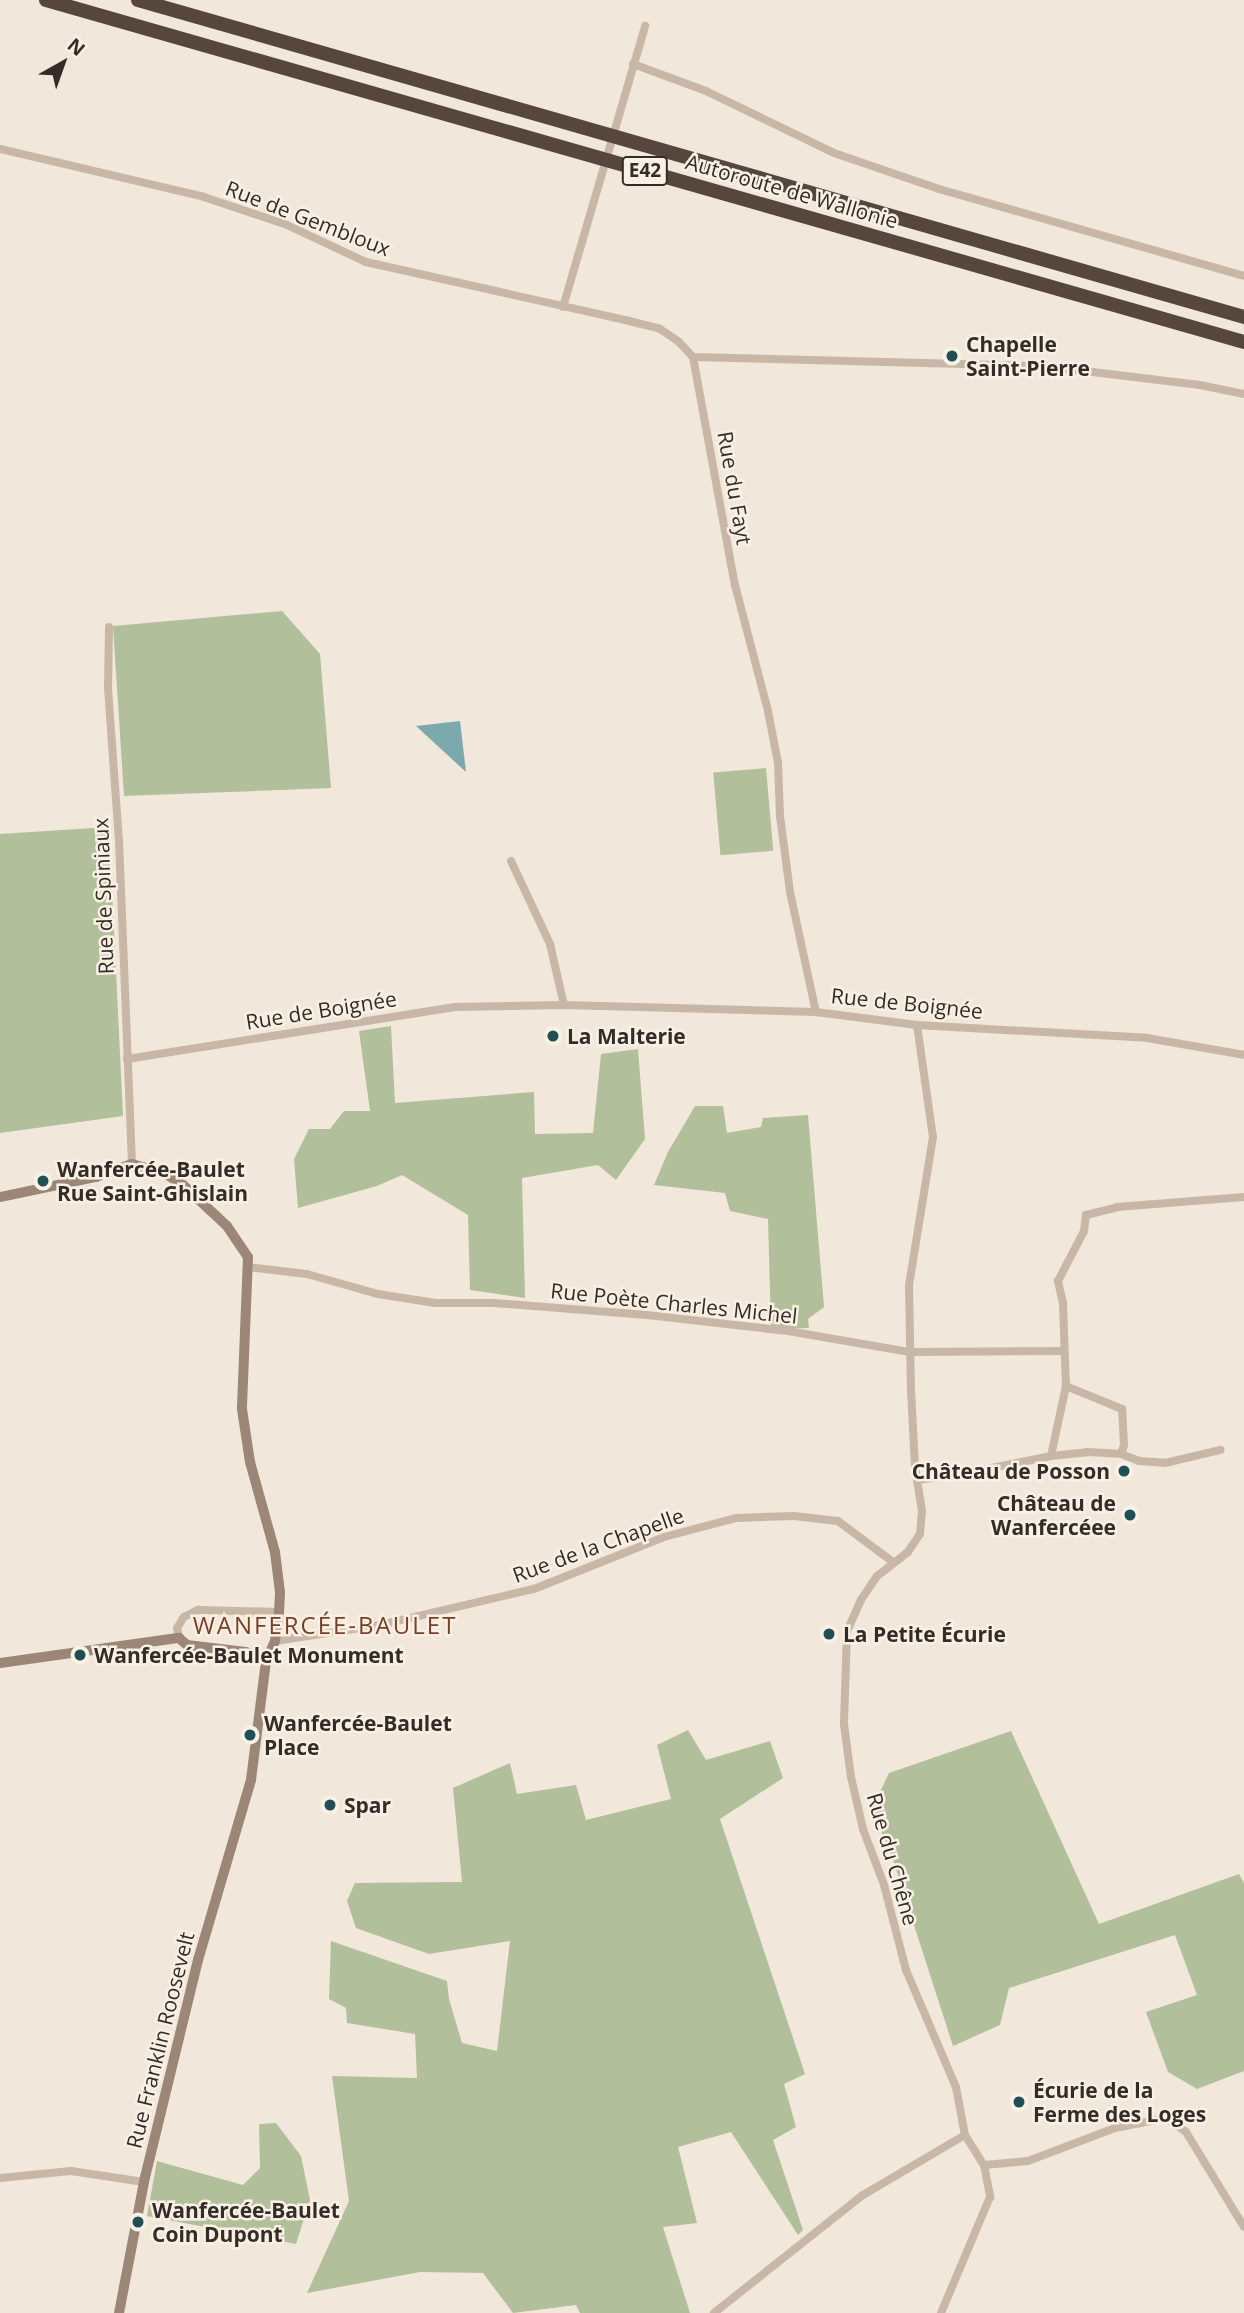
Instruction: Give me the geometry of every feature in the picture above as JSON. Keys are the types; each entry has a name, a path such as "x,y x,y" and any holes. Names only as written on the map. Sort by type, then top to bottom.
{"highway":[{"name":"Autoroute de Wallonie","path":"46,0 1244,342"},
{"name":"Autoroute de Wallonie","path":"138,0 1244,317"}],"main road":[{"path":"0,1197 96,1177 132,1164 166,1174 200,1200 227,1226 248,1257 248,1267"},
{"name":"Rue Franklin Roosevelt","path":"119,2313 144,2182 198,1961 251,1780 266,1661 275,1641 279,1612 280,1593 275,1552 250,1462 242,1409 248,1267"},
{"path":"0,1663 178,1638 187,1645 246,1652 266,1661"}],"street":[{"path":"645,26 564,307 660,329 680,342 693,357 1043,366 1200,385 1244,394"},
{"path":"633,64 706,91 834,153 939,189 1244,276"},
{"name":"Rue de Gembloux","path":"0,149 204,197 287,225 366,262 564,307"},
{"name":"Rue du Fayt","path":"693,357 735,585 778,763 780,816 790,892 816,1012"},
{"name":"Rue de Spiniaux","path":"109,627 108,688 119,841 132,1164"},
{"path":"512,861 550,944 564,1006"},
{"name":"Rue de Boignée","path":"127,1059 454,1007 564,1006 816,1012 917,1025 1147,1038 1244,1055"},
{"path":"893,1562 908,1552 920,1535 922,1511 917,1480 909,1286 933,1137 917,1025"},
{"path":"1051,1456 1066,1386 1063,1303 1058,1282 1080,1241 1086,1215 1117,1207 1244,1197"},
{"name":"Rue Poète Charles Michel","path":"248,1267 307,1274 378,1294 435,1303 494,1303 661,1317 788,1331 910,1352 1064,1351"},
{"path":"1066,1386 1122,1409 1121,1454"},
{"path":"917,1480 1087,1452 1121,1454 1139,1461 1164,1463 1220,1450"},
{"name":"Rue de la Chapelle","path":"275,1641 419,1617 534,1589 664,1537 736,1518 794,1516 838,1521 893,1562"},
{"name":"Rue du Chêne","path":"893,1562 860,1600 847,1632 844,1724 851,1777 863,1829 884,1885 906,1970 956,2087 965,2135 984,2165"},
{"path":"178,1638 177,1628 184,1617 198,1610 279,1612"},
{"path":"941,2313 990,2197 984,2165 1028,2161 1115,2128 1166,2118 1186,2132 1244,2227"},
{"path":"714,2313 863,2195 965,2135"},
{"path":"0,2178 71,2171 144,2182"}],"green space":[{"path":"282,611 320,654 331,788 124,796 113,626"},
{"path":"766,768 773,851 720,855 713,773"},
{"path":"109,827 123,1116 0,1133 0,834"},
{"path":"391,1026 395,1103 534,1092 535,1134 593,1133 601,1054 638,1049 645,1139 616,1180 598,1165 522,1178 525,1298 470,1290 468,1215 402,1175 377,1186 298,1208 294,1159 309,1129 330,1129 344,1111 370,1111 359,1031"},
{"path":"695,1106 723,1106 727,1133 761,1127 763,1118 808,1115 824,1307 808,1319 809,1328 771,1329 768,1219 730,1211 725,1193 654,1185 668,1152"},
{"path":"688,1730 706,1760 770,1741 783,1778 720,1819 805,2074 784,2084 796,2127 773,2140 803,2230 798,2235 731,2132 678,2147 697,2223 663,2227 690,2313 580,2313 576,2305 513,2313 483,2273 420,2272 307,2293 349,2201 332,2076 417,2078 415,2034 347,2023 346,2008 329,1999 331,1941 447,1981 449,1999 462,2043 497,2051 510,1941 429,1954 356,1928 347,1901 355,1883 462,1882 453,1788 510,1763 517,1794 576,1785 586,1820 671,1799 657,1745"},
{"path":"1011,1731 1099,1924 1239,1874 1244,1883 1244,2071 1197,2089 1168,2072 1146,2012 1197,1995 1175,1935 1009,1988 1000,2025 953,2046 893,1860 872,1809 889,1773"},
{"path":"276,2123 301,2156 310,2200 296,2244 147,2216 157,2161 243,2185 260,2168 259,2124"}],"water":[{"path":"460,721 466,772 416,726"}],"place":[{"name":"Chapelle Saint-Pierre","path":"952,356"},
{"name":"La Malterie","path":"553,1036"},
{"name":"Wanfercée-Baulet Rue Saint-Ghislain","path":"43,1181"},
{"name":"Château de Posson","path":"1124,1471"},
{"name":"Château de Wanfercéee","path":"1130,1515"},
{"name":"La Petite Écurie","path":"829,1634"},
{"name":"Wanfercée-Baulet Monument","path":"80,1655"},
{"name":"Wanfercée-Baulet Place","path":"250,1735"},
{"name":"Spar","path":"330,1805"},
{"name":"Écurie de la Ferme des Loges","path":"1019,2102"},
{"name":"Wanfercée-Baulet Coin Dupont","path":"138,2222"}],"district":[{"name":"WANFERCÉE-BAULET","path":"325,1625"}]}
